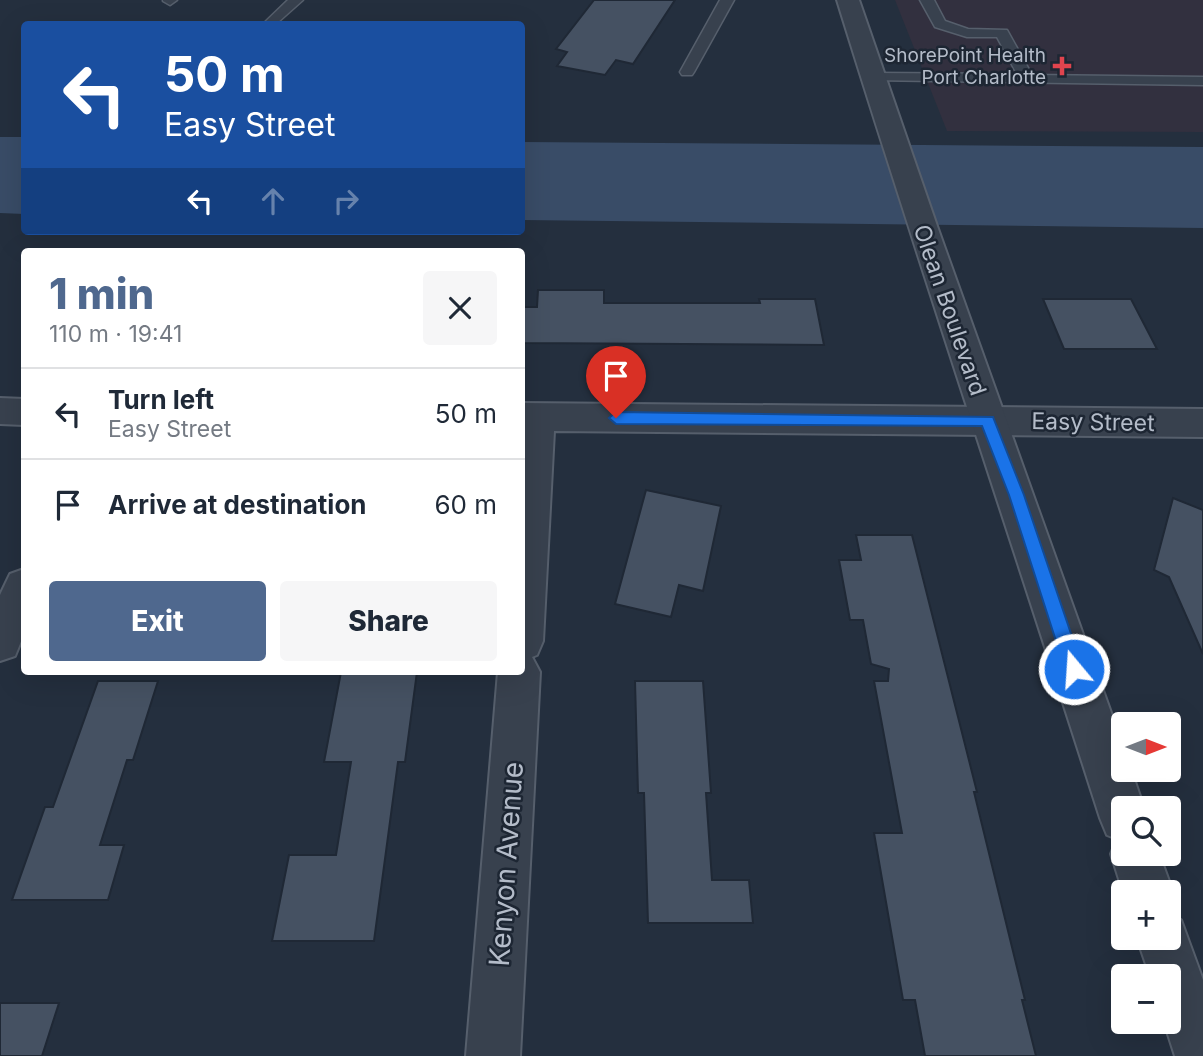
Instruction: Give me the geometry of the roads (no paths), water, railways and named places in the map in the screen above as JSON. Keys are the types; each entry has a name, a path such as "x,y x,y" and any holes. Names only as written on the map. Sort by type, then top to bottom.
{"street":[{"name":"Olean Boulevard","path":"848,0 922,226 1117,796"},
{"path":"0,411 21,412"},
{"name":"Easy Street","path":"529,417 1203,423"},
{"path":"525,545 529,417"},
{"path":"0,642 21,594"},
{"name":"Kenyon Avenue","path":"494,1056 519,675"},
{"path":"1167,950 1202,1056"}],"lane":[{"path":"272,21 296,0"},
{"path":"687,72 727,0"},
{"path":"927,0 935,18 940,24 951,29 967,33 1002,33 1027,79"},
{"path":"874,77 1203,81"}],"water":[{"path":"0,137 21,137 21,214 0,213"},
{"path":"525,142 1203,147 1203,228 525,220"}],"place":[{"name":"ShorePoint Health Port Charlotte","path":"1062,66"}]}
